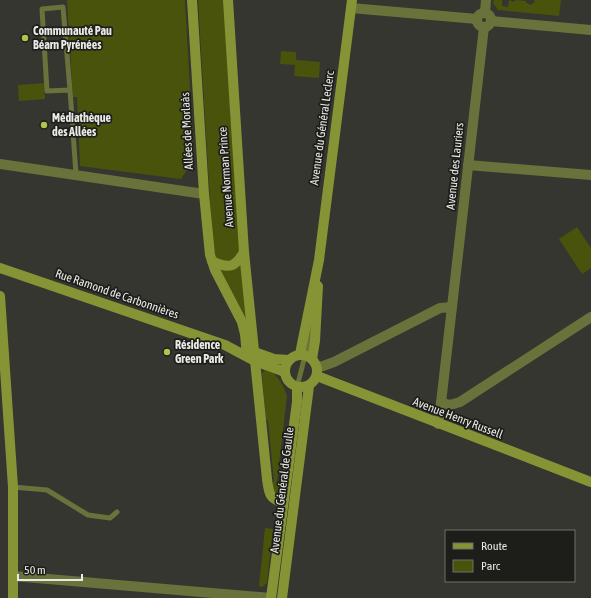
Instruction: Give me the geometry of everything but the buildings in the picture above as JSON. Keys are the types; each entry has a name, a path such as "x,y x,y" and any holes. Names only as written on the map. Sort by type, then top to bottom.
{"street":[{"name":"Allées de Morlaàs","path":"192,0 204,194 210,255 215,270 242,322 250,355 269,491 272,498 283,503"},
{"name":"Avenue Norman Prince","path":"228,0 250,355"},
{"name":"Avenue des Lauriers","path":"438,424 486,0"},
{"path":"352,4 484,20 591,30"},
{"name":"Avenue du Général Leclerc","path":"310,362 315,275 352,4"},
{"path":"0,164 204,194"},
{"path":"468,165 591,175"},
{"path":"212,261 222,266 232,265 237,263 244,252"},
{"name":"Avenue du Général Leclerc","path":"310,362 315,334 319,273 318,260"},
{"name":"Rue Ramond de Carbonnières","path":"0,268 225,345 285,372"},
{"path":"0,296 3,394 13,487 13,598"},
{"path":"310,362 315,379 309,386 302,388 297,387 288,381 285,366 292,357 310,362 323,366 334,362 440,308 452,307"},
{"path":"441,403 450,404 460,402 591,317"},
{"name":"Rue Ramond de Carbonnières","path":"250,355 289,360"},
{"name":"Avenue Henry Russell","path":"310,362 438,424 591,482"},
{"name":"Avenue du Général de Gaulle","path":"282,598 309,386"},
{"name":"Avenue du Général de Gaulle","path":"271,598 297,387"},
{"path":"13,576 271,598"}],"lane":[{"path":"70,90 47,91 42,9 63,7 70,90 76,174"},
{"path":"297,387 310,362"},
{"path":"13,487 47,490 88,515 110,518 117,512"}],"green space":[{"path":"67,0 185,0 194,159 181,179 80,166 77,97 73,97"},
{"path":"198,0 224,0 240,251 231,263 215,259 213,251"},
{"path":"494,0 502,0 502,6 508,7 510,0 513,2 516,0 526,1 526,3 530,5 535,2 534,0 561,0 559,16 498,10 493,3"},
{"path":"281,51 296,52 296,60 320,62 319,78 294,76 295,65 280,64"},
{"path":"44,83 45,99 19,101 18,85"},
{"path":"577,227 591,248 591,268 582,274 559,239"},
{"path":"241,264 248,319 242,320 218,270"},
{"path":"264,370 271,372 279,379 287,396 277,481 279,485 277,495 272,491 274,481 268,421 266,419 262,374"},
{"path":"265,528 273,529 267,583 262,587 259,586"}],"place":[{"name":"Communauté Pau Béarn Pyrénées","path":"25,38"},
{"name":"Médiathèque des Allées","path":"44,125"},
{"name":"Résidence Green Park","path":"167,352"}]}
